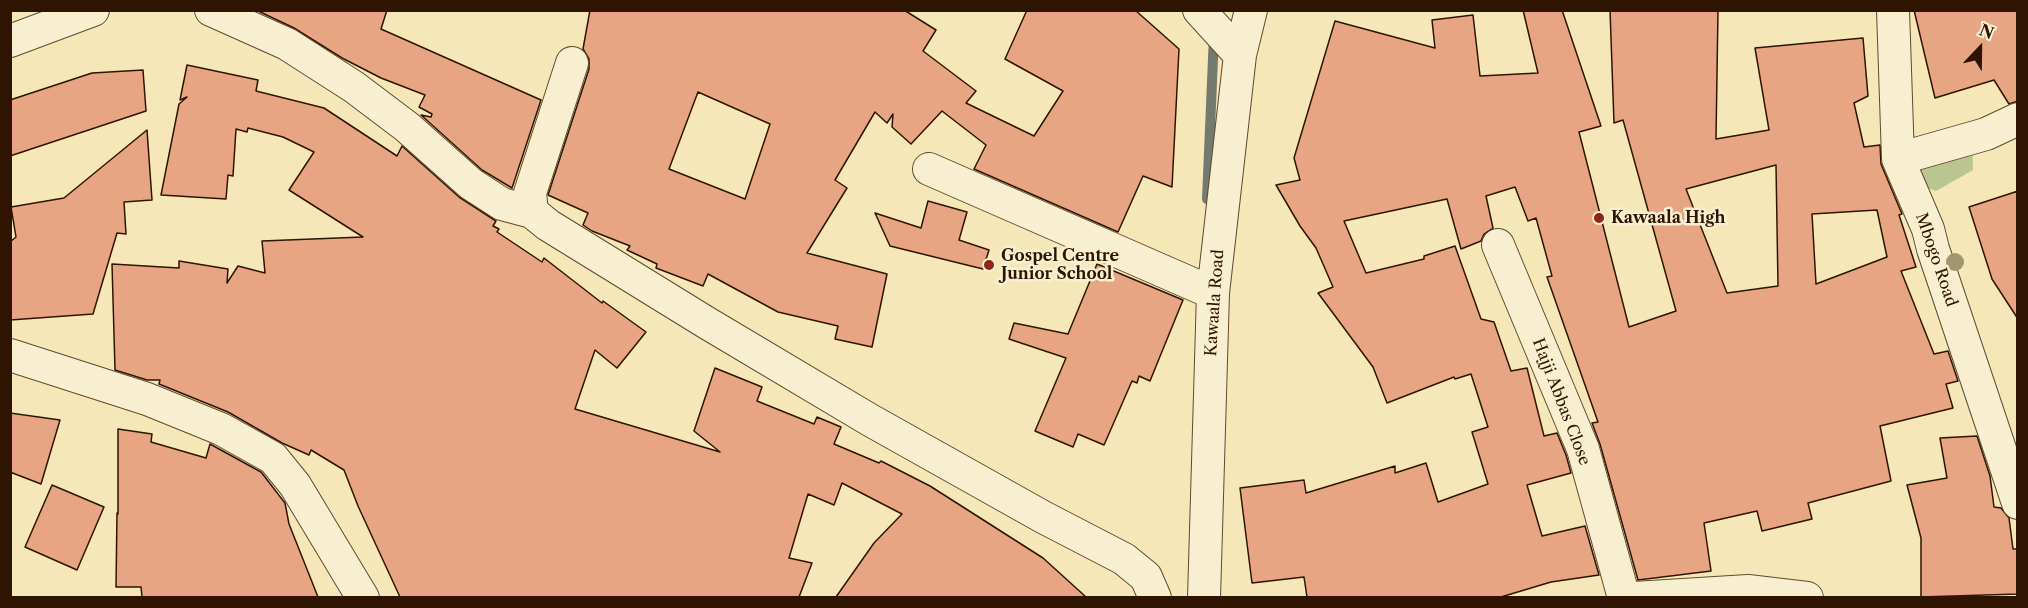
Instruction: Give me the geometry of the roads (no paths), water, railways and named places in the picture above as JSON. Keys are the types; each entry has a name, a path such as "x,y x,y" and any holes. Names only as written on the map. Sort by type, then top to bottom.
{"street":[{"path":"10,41 93,10"},
{"path":"212,10 287,45 354,87 398,121 471,184 502,204 532,212 548,225 707,323 870,420 1043,517 1124,559 1146,577 1155,597"},
{"path":"1199,10 1240,55"},
{"name":"Mbogo Road","path":"1893,10 1898,159 1928,229 2018,503"},
{"name":"Kawaala Road","path":"1204,597 1214,293 1240,55 1254,11"},
{"path":"532,212 530,193 572,63"},
{"path":"1898,159 1986,134 2018,119"},
{"path":"929,169 1214,293"},
{"name":"Hajji Abbas Close","path":"1498,245 1583,449 1624,597"},
{"path":"10,354 157,403 222,429 273,458 295,485 363,597"},
{"path":"1634,597 1748,591 1807,597"}],"waterway":[{"path":"1207,199 1214,35"}],"place":[{"name":"Kawaala High","path":"1599,218"},
{"name":"Gospel Centre Junior School","path":"989,265"}]}
